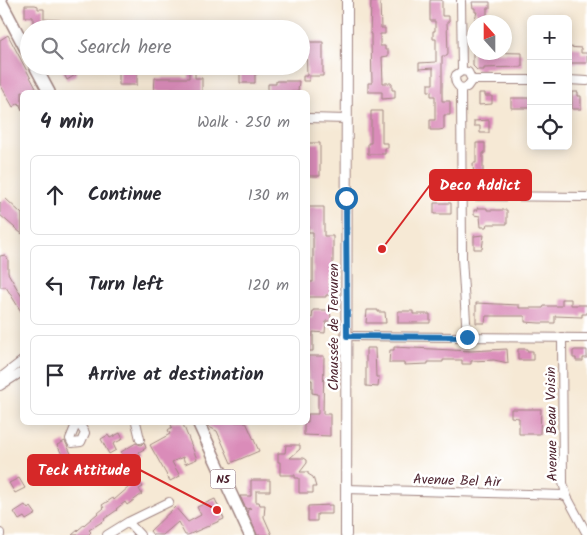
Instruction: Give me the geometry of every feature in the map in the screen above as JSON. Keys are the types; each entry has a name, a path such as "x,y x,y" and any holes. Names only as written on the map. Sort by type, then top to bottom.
{"main road":[{"path":"0,0 20,38"},
{"name":"Chaussée de Tervuren","path":"346,535 347,0"},
{"path":"40,75 48,90"},
{"name":"N5","path":"199,425 250,535"}],"street":[{"path":"461,0 462,71"},
{"path":"462,71 468,72 472,80 468,87 462,88 457,85 455,80 456,75 462,71"},
{"path":"472,80 527,80"},
{"path":"572,80 587,80"},
{"path":"462,88 462,258 467,337"},
{"path":"310,118 347,118"},
{"path":"462,196 587,197"},
{"path":"347,336 587,338"},
{"name":"Avenue Beau Voisin","path":"562,337 563,483 567,497 587,534"},
{"path":"0,378 20,363"},
{"path":"0,386 20,373"},
{"path":"137,425 140,439"},
{"name":"Avenue Bel Air","path":"346,489 562,495 567,497"},
{"path":"106,535 169,502"},
{"path":"128,522 140,535"}],"building":[{"path":"430,0 442,0 442,16 449,16 449,22 447,22 448,53 447,56 442,56 442,101 450,101 450,115 444,115 444,129 439,130 430,130 430,120 435,120 435,96 431,96 431,91 428,91 428,84 433,84 433,68 419,69 419,63 436,62 436,39 433,39 435,21 430,21"},
{"path":"371,1 380,1 381,28 385,28 385,34 380,34 380,46 385,46 385,50 388,50 388,56 382,57 383,83 392,83 392,90 395,90 395,98 382,99 382,92 368,92 368,83 372,83"},
{"path":"472,2 490,2 490,8 487,8 487,15 476,15 477,12 473,8"},
{"path":"25,5 35,5 38,6 38,9 44,9 44,19 60,20 33,20 33,17 25,17"},
{"path":"8,35 20,58 20,75 29,75 37,90 20,90 20,105 19,103 13,107 0,84 0,40"},
{"path":"310,42 323,42 323,76 309,76 309,81 303,81 303,76 310,75"},
{"path":"572,47 581,48 581,53 587,53 587,63 572,63"},
{"path":"512,53 522,53 522,67 484,68 484,70 477,70 473,66 473,60 512,60"},
{"path":"64,75 75,75 67,80"},
{"path":"119,75 137,75 137,85 119,85"},
{"path":"189,75 195,75 195,78 202,78 202,90 154,90 155,78 189,78"},
{"path":"240,75 255,75 255,83 240,83"},
{"path":"276,81 299,81 298,90 268,90 268,84 276,84"},
{"path":"572,92 578,92 578,96 581,96 581,109 572,109"},
{"path":"479,93 485,93 485,96 492,96 492,104 479,105"},
{"path":"511,98 527,98 527,108 511,108"},
{"path":"371,111 382,111 382,143 388,143 388,148 385,148 385,154 368,154 368,143 371,143"},
{"path":"489,120 489,133 480,133 480,126 474,126 474,121"},
{"path":"310,143 320,143 320,176 310,176"},
{"path":"476,143 485,143 485,153 483,153 483,180 474,181 473,163 476,163"},
{"path":"5,198 20,212 20,232 0,215 0,203"},
{"path":"434,203 451,203 451,214 434,214"},
{"path":"310,207 324,207 324,236 333,236 333,276 330,276 330,295 326,295 326,297 310,297 310,282 313,282 313,232 310,232"},
{"path":"477,208 507,210 507,224 487,224 486,227 481,227 480,216 474,215 474,210 478,210"},
{"path":"484,235 482,249 474,249 474,236"},
{"path":"5,255 8,259 8,273 20,294 20,310 6,287 0,287 0,256"},
{"path":"562,299 571,299 571,305 587,305 587,314 582,314 582,317 555,316 555,323 525,322 525,316 486,316 485,323 476,323 476,303 519,305 519,308 543,308 544,306 562,306"},
{"path":"313,310 330,310 331,319 326,321 325,333 313,332 313,351 310,351 310,318 312,318"},
{"path":"367,310 385,312 386,323 366,323"},
{"path":"398,311 413,311 413,314 430,314 430,323 398,323"},
{"path":"394,347 471,351 507,349 508,363 494,360 471,361 471,364 462,364 462,360 443,360 443,362 428,362 428,364 404,365 404,363 389,363 390,350 394,350"},
{"path":"366,348 375,348 376,377 379,377 378,387 366,386"},
{"path":"518,349 533,351 533,360 518,360"},
{"path":"587,350 587,358 583,358 583,361 576,361 576,358 573,358 573,351"},
{"path":"310,356 324,356 323,414 330,414 330,436 304,435 304,425 310,425 310,414 318,414 318,394 312,393 312,380 310,380"},
{"path":"511,409 541,409 540,434 519,434 519,418 511,417"},
{"path":"171,425 183,425 197,459 185,464 183,457 172,462 180,476 170,481 150,445 170,434 168,430 172,427"},
{"path":"208,425 247,425 259,451 231,463 217,431"},
{"path":"120,433 123,439 113,444 116,450 109,454 101,439 108,435 110,438"},
{"path":"65,441 78,468 94,459 98,467 76,478 72,471 70,472 57,445"},
{"path":"144,442 146,448 139,452 141,455 134,459 136,463 129,467 121,452 136,443 141,445"},
{"path":"286,445 300,445 300,449 290,458 304,458 307,460 307,463 300,472 308,472 313,477 316,487 313,487 313,493 299,493 299,478 295,478 295,475 280,475 278,453 285,453"},
{"path":"19,478 25,488 15,493 9,483"},
{"path":"251,480 270,480 270,491 256,491 256,502 259,502 260,505 265,505 264,517 272,535 257,535 247,511 251,508 246,509 240,496 251,496"},
{"path":"139,482 143,487 139,489 142,494 127,505 125,502 105,520 89,530 91,532 88,535 72,535 104,508 102,505 113,498 114,500 129,487"},
{"path":"215,499 224,519 188,535 185,535 178,522 163,535 153,535 150,531 175,507 188,522 201,515 197,507"},
{"path":"25,505 28,509 31,507 36,514 26,520 24,517 19,520 14,512"},
{"path":"332,505 332,514 317,514 317,521 308,521 308,506"}],"place":[{"name":"Deco Addict","path":"382,249"},
{"name":"Teck Attitude","path":"217,510"}],"route":[{"path":"346,198 347,336 467,337"}]}
